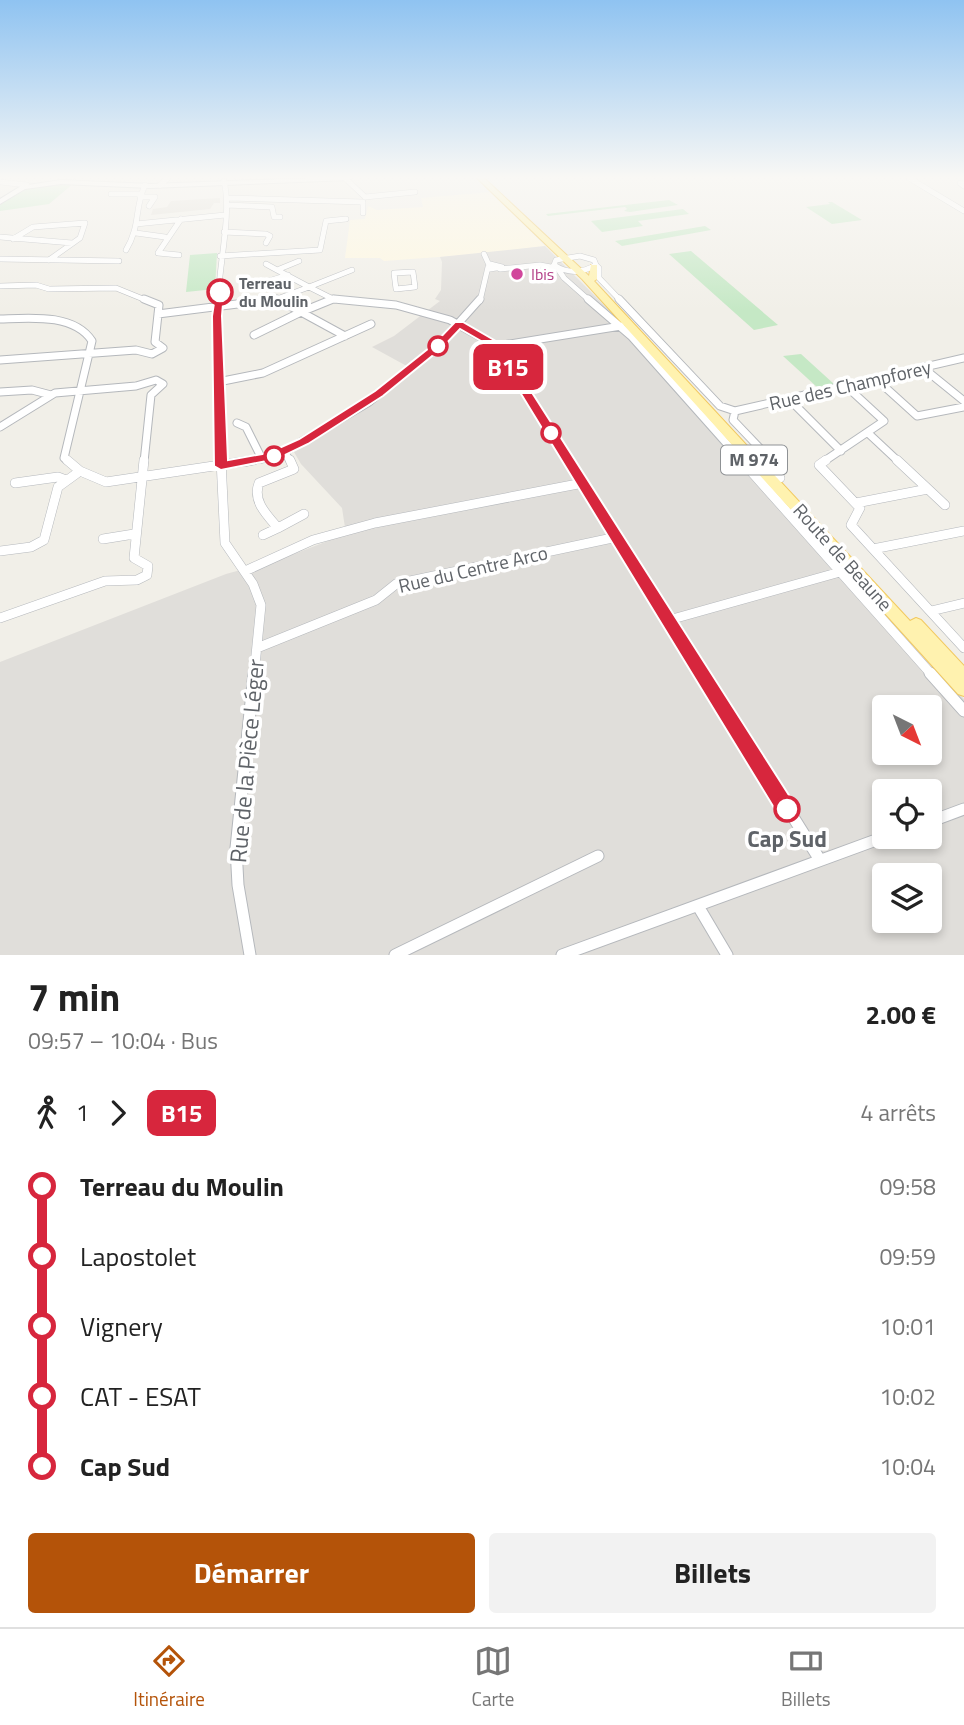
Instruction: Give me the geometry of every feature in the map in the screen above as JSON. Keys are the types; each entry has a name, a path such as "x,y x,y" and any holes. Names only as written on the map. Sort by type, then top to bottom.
{"main road":[{"name":"Route de Beaune","path":"527,223 572,265 964,689"},
{"name":"Route de Beaune","path":"530,223 780,478 964,676"}],"street":[{"path":"13,239 33,227 85,223 81,236 49,260"},
{"path":"126,250 136,233 136,224 149,223"},
{"path":"179,223 175,230 165,237 159,254 179,255"},
{"name":"Rue de la Pièce Léger","path":"225,223 218,307 223,536 227,550 258,591 261,605 236,848 238,885 250,955"},
{"path":"220,256 318,251 322,249 326,223"},
{"path":"224,232 266,234 270,236 266,243"},
{"path":"136,233 165,237"},
{"path":"0,237 72,243"},
{"path":"485,255 495,267"},
{"path":"0,259 119,261"},
{"path":"277,270 299,261"},
{"path":"266,264 333,299 385,303 425,312 459,324 497,346 820,860"},
{"path":"0,319 54,318 91,336 64,458 80,471 103,482 221,466 284,452 369,402 418,363 480,301 485,278 495,267 572,265 621,326 964,711"},
{"name":"Route de Beaune","path":"572,265 600,268 599,278 720,406 735,411 733,420 772,461 780,478"},
{"path":"158,314 277,299 352,270"},
{"path":"385,303 396,289 394,273 413,272 415,287 396,289"},
{"path":"262,283 288,275"},
{"path":"0,286 34,285 49,289 118,288 157,304 155,342 163,347 161,351 150,354 136,350 0,360"},
{"path":"277,299 345,336"},
{"path":"254,335 333,299"},
{"path":"218,382 263,373 371,324"},
{"path":"497,346 621,326"},
{"name":"Rue des Champforey","path":"735,411 964,358"},
{"path":"922,368 964,401"},
{"path":"875,379 917,416 964,407"},
{"path":"0,427 51,395 136,386 156,380 163,384 151,395 134,534 134,558 149,568 142,579 133,582 116,578 105,581 0,618"},
{"path":"845,385 884,421 819,465 861,511 851,525 964,648"},
{"path":"0,392 32,390 51,395"},
{"path":"789,399 841,451"},
{"path":"237,423 246,427 262,459"},
{"path":"868,433 945,505"},
{"path":"278,528 263,510 256,490 263,481 294,469 284,452"},
{"path":"0,551 31,547 44,540 58,487 80,471"},
{"path":"15,483 58,477 66,480"},
{"path":"242,568 313,540 375,523 583,483"},
{"path":"856,503 929,489"},
{"path":"263,535 304,514"},
{"path":"873,549 964,531"},
{"path":"103,539 134,534"},
{"name":"Rue du Centre Arco","path":"257,648 376,600 396,584 617,537"},
{"path":"669,620 841,572"},
{"path":"931,611 964,603"},
{"path":"942,817 964,809"},
{"path":"562,955 872,841"},
{"path":"395,955 598,856"},
{"path":"698,906 727,955"}],"shaded area":[{"path":"350,223 522,223 545,246 384,261 380,258 345,258"},
{"path":"545,246 626,327 964,699 964,955 0,955 0,662 226,574 281,559 346,534 342,508 301,464 294,452 380,398 414,370 372,347 394,336 440,301 435,299 441,290 440,257"}],"green space":[{"path":"593,223 640,223 643,226 602,232"},
{"path":"705,226 711,230 622,246 615,241"},
{"path":"691,251 778,325 754,330 669,254"},
{"path":"217,253 215,289 186,292 190,255"},
{"path":"801,354 834,384 818,388 783,356"}],"bus line":[{"name":"B15","path":"220,292 217,316 221,466 272,457 284,452 357,409 411,369 459,324 497,346 787,809"}],"place":[{"name":"Ibis","path":"517,274"},
{"name":"Terreau du Moulin","path":"220,292"},
{"name":"Cap Sud","path":"787,809"}]}
